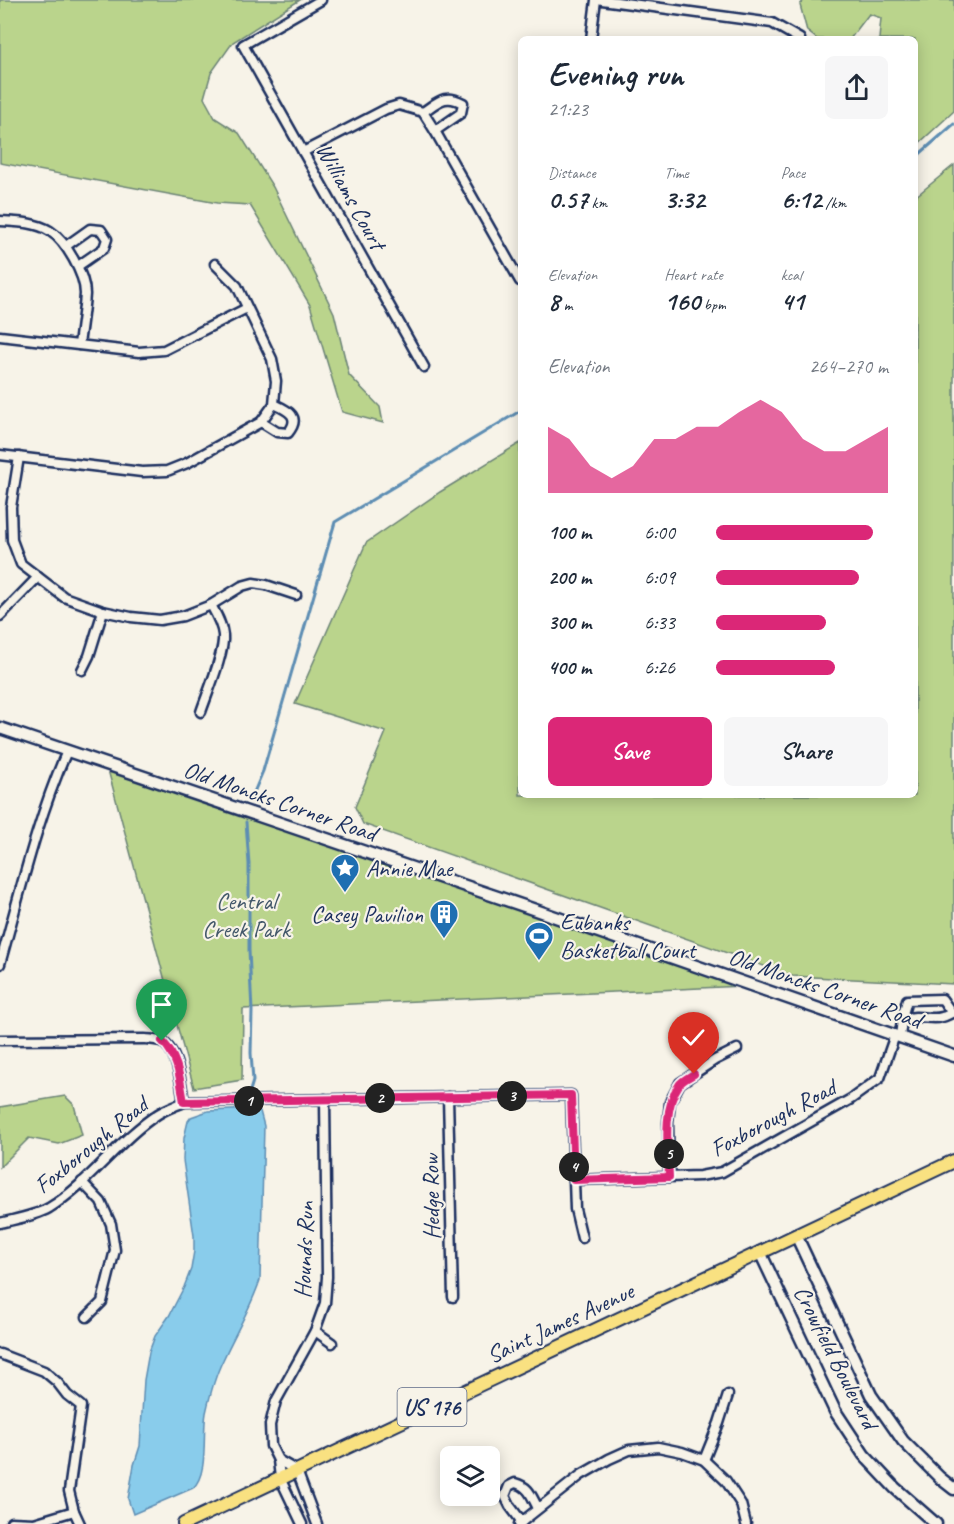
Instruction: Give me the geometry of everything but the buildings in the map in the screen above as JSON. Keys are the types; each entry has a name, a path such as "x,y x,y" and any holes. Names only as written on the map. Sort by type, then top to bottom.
{"main road":[{"name":"Saint James Avenue","path":"184,1524 954,1161"}],"street":[{"name":"Williams Court","path":"321,0 243,45 424,367"},
{"path":"591,36 596,0"},
{"path":"602,0 772,23 795,36"},
{"path":"423,112 444,98 463,103 461,113 435,131"},
{"path":"303,152 386,109 399,105 423,112 518,276"},
{"path":"0,221 30,223 50,231 66,246 78,266 85,292 79,345"},
{"path":"66,246 90,229 101,230 107,239 105,248 78,266"},
{"path":"0,455 142,472 167,471 187,463 261,422 274,404 276,381 272,359 237,286 215,264"},
{"path":"0,336 139,352 164,350 248,308"},
{"path":"261,422 277,432 288,433 293,428 294,420 290,412 274,404"},
{"path":"19,458 11,507 12,540 21,564 64,597 132,617 160,620 183,616 211,605 242,586 253,583 296,595"},
{"path":"0,616 38,577"},
{"path":"201,712 222,649 221,624 211,605"},
{"path":"82,669 89,656 103,610"},
{"name":"Old Moncks Corner Road","path":"2,730 503,899 954,1056"},
{"path":"0,964 38,827 67,751"},
{"path":"942,999 952,1013 941,1018 918,1016 902,1020 907,1000 942,999"},
{"name":"Foxborough Road","path":"0,1223 48,1208 82,1182 142,1125 160,1112 184,1102 571,1095 574,1180 700,1176 722,1172 850,1099 880,1078 898,1036 902,1020"},
{"path":"0,1040 145,1039 162,1041 171,1050 178,1067 184,1102"},
{"path":"669,1177 670,1102 680,1083 715,1060 737,1049"},
{"name":"Hedge Row","path":"448,1097 453,1297"},
{"name":"Hounds Run","path":"302,1524 280,1478 278,1460 271,1446 270,1425 276,1401 315,1331 325,1303 327,1277 325,1099"},
{"path":"574,1180 575,1209 582,1238"},
{"path":"82,1182 100,1202 111,1224 115,1250 102,1302 87,1317"},
{"name":"Crowfield Boulevard","path":"796,1235 871,1395 903,1441 954,1489"},
{"name":"Crowfield Boulevard","path":"760,1252 840,1420 864,1455 895,1488 936,1524"},
{"path":"315,1331 332,1342"},
{"path":"0,1354 44,1371 81,1406 69,1491 80,1524"},
{"path":"704,1460 720,1423 728,1395"},
{"path":"538,1508 524,1485 515,1483 509,1486 505,1496 520,1523 581,1475 609,1459 629,1450 658,1447 704,1460 726,1481 741,1504 746,1524"},
{"path":"278,1460 297,1471 317,1524"},
{"path":"12,1522 34,1523 74,1510"}],"green space":[{"path":"0,0 300,0 233,42 211,73 204,98 215,118 239,133 273,187 334,313 349,375 380,407 383,423 342,412 310,305 250,205 217,203 0,163"},
{"path":"804,0 954,0 954,111 918,144 918,36 879,36 881,18 869,14 852,36 813,36 807,31 800,5"},
{"path":"954,165 954,984 792,976 363,824 355,807 386,732 295,704 366,543 440,492 518,444 518,798 918,798 918,195"},
{"name":"Central Creek Park","path":"108,770 743,986 243,1009 242,1080 194,1088"},
{"path":"65,1096 74,1105 82,1135 59,1144 29,1138 0,1167 0,1107"}],"water":[{"path":"254,1109 260,1111 264,1126 260,1280 213,1386 206,1413 203,1463 198,1481 193,1488 133,1514 128,1499 140,1446 144,1380 149,1352 155,1336 169,1316 184,1287 191,1269 194,1251 194,1236 183,1160 184,1138 188,1121 191,1117 208,1111"}],"waterway":[{"path":"918,155 954,124"},
{"path":"252,797 263,771 335,522 518,412"},
{"path":"246,822 249,864 253,1081 249,1094"}],"place":[{"name":"Annie Mae","path":"345,894"},
{"name":"Casey Pavilion","path":"444,940"},
{"name":"Eubanks Basketball Court","path":"539,962"}],"route":[{"path":"162,1041 171,1050 178,1067 184,1102 571,1095 574,1180 669,1177 670,1102 680,1083 694,1074"}]}
